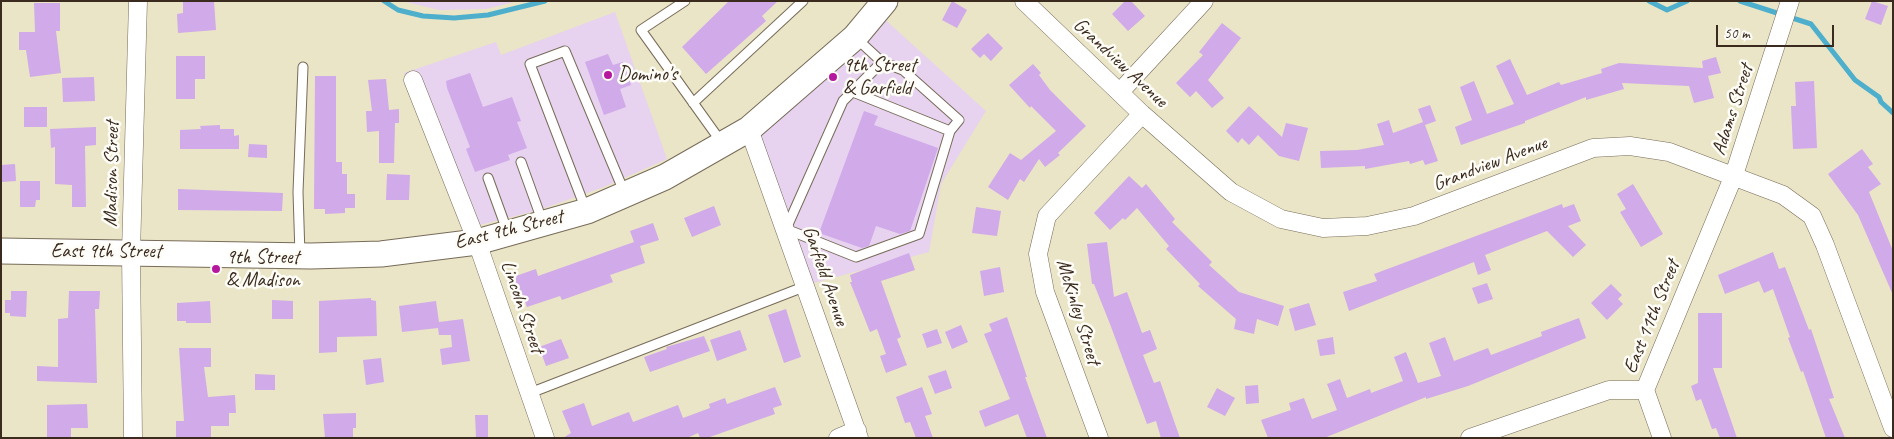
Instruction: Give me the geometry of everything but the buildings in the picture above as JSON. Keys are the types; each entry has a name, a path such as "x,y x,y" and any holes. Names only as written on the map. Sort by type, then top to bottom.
{"main road":[{"name":"East 9th Street","path":"1,251 300,255 381,254 477,242 587,211 664,177 749,129 855,37 878,4"}],"street":[{"name":"Madison Street","path":"133,438 131,252 138,1"},
{"name":"Grandview Avenue","path":"1024,1 1142,114 1232,192 1281,218 1323,228 1367,226 1414,216 1593,148 1630,146 1669,152 1734,175 1784,196 1812,216 1825,245 1893,428"},
{"path":"1120,92 1204,1"},
{"name":"Adams Street","path":"1734,175 1790,1"},
{"name":"Lincoln Street","path":"413,80 477,242 545,438"},
{"name":"McKinley Street","path":"1098,438 1045,292 1038,254 1047,216 1142,114"},
{"name":"Garfield Avenue","path":"749,129 858,434"},
{"name":"East 11th Street","path":"1470,438 1608,390 1645,390 1734,175"},
{"path":"1645,390 1662,438"},
{"path":"838,438 858,434"}],"lane":[{"path":"685,1 641,30 723,144"},
{"path":"692,103 803,1"},
{"path":"855,37 882,62 903,70 959,120 950,131 919,234 856,257 786,229 843,101 882,62"},
{"path":"587,211 530,64 566,51 625,194"},
{"path":"300,255 298,192 303,67"},
{"path":"853,92 950,131"},
{"path":"521,162 543,223"},
{"path":"488,178 508,233"},
{"path":"530,393 806,286"}],"shaded area":[{"path":"402,1 518,1 486,9 439,10"},
{"path":"615,12 667,159 604,187 539,210 464,229 404,73 496,42 501,55"},
{"path":"880,15 986,111 941,184 929,252 810,284 757,128"}],"waterway":[{"path":"384,1 398,10 423,16 454,18 488,15 545,1"},
{"path":"1649,1 1667,10 1687,1"},
{"path":"1740,1 1811,24 1855,80 1879,97 1881,102 1893,113"}],"place":[{"name":"Domino's","path":"608,75"},
{"name":"9th Street & Garfield","path":"833,77"},
{"name":"9th Street & Madison","path":"216,269"}]}
